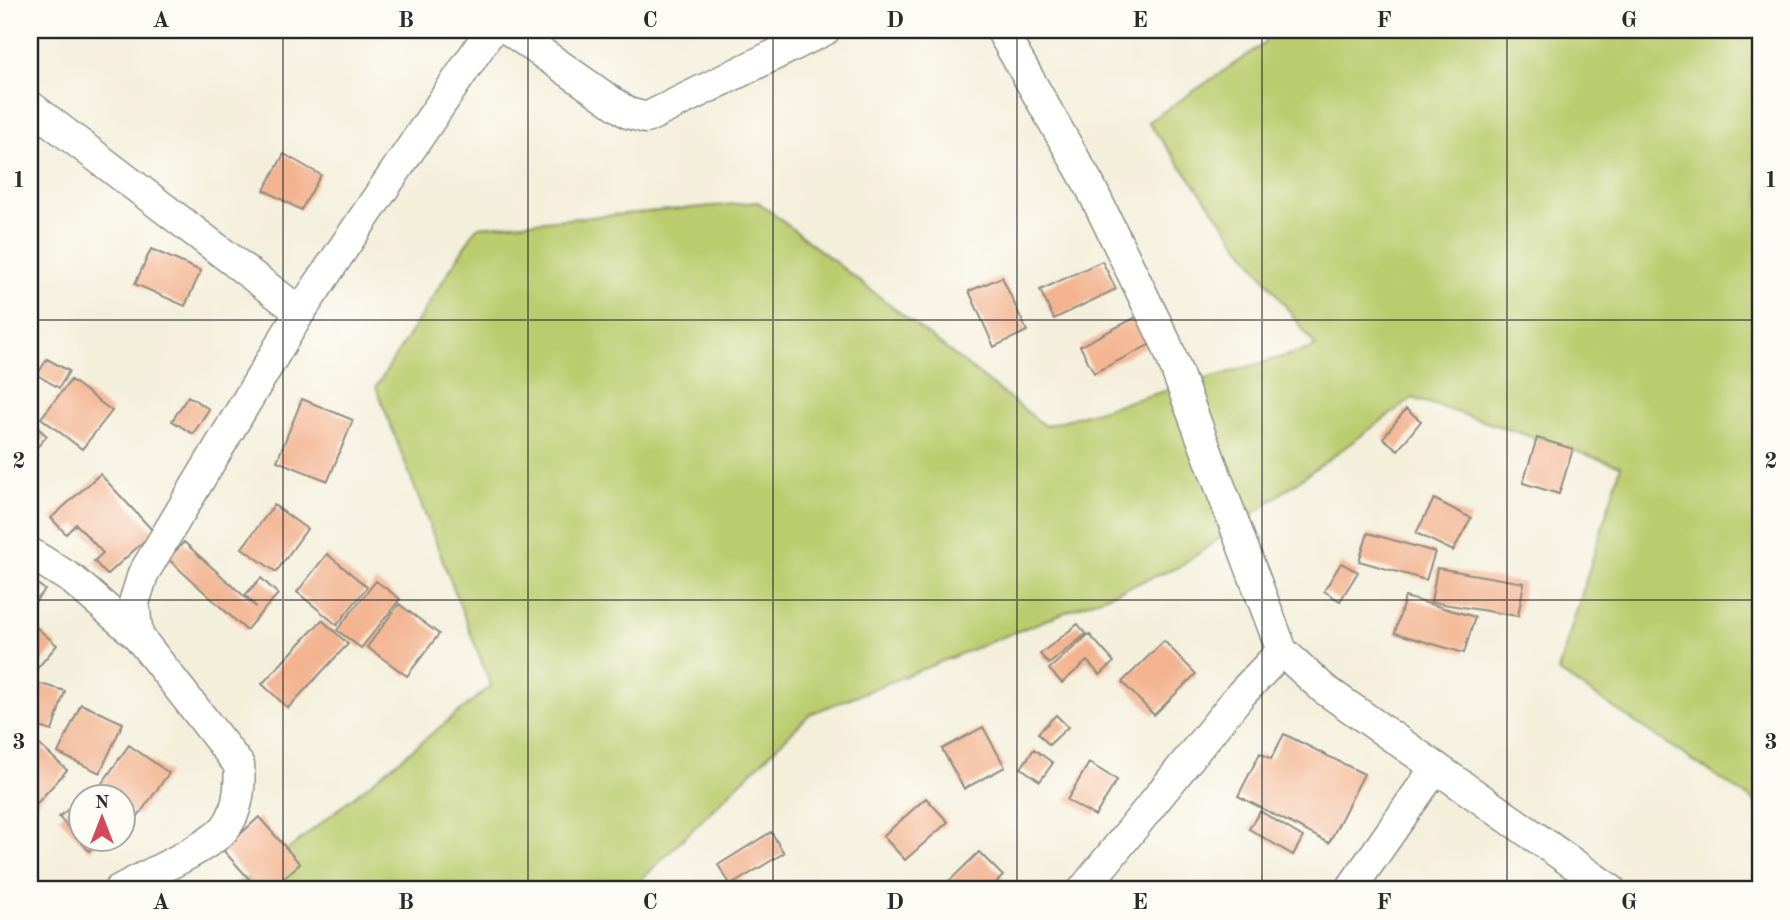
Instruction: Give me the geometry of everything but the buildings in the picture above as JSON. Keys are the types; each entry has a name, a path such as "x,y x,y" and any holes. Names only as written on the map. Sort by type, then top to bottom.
{"street":[{"path":"138,636 134,603 143,574 300,312 491,30"},
{"path":"509,30 628,113 646,118 825,30"},
{"path":"1001,30 1090,186 1166,343 1282,651 1324,689 1611,890"},
{"path":"30,106 300,312"},
{"path":"30,553 73,580 138,636 239,765 241,787 235,808 220,834 119,890"},
{"path":"1083,890 1241,694 1282,651"},
{"path":"1350,890 1436,768"}],"green space":[{"path":"1265,30 1760,30 1760,805 1558,671 1621,466 1413,398 1181,566 810,714 631,890 224,890 259,873 491,686 376,387 477,227 758,202 1045,426 1316,347 1148,122 1265,43"}]}
